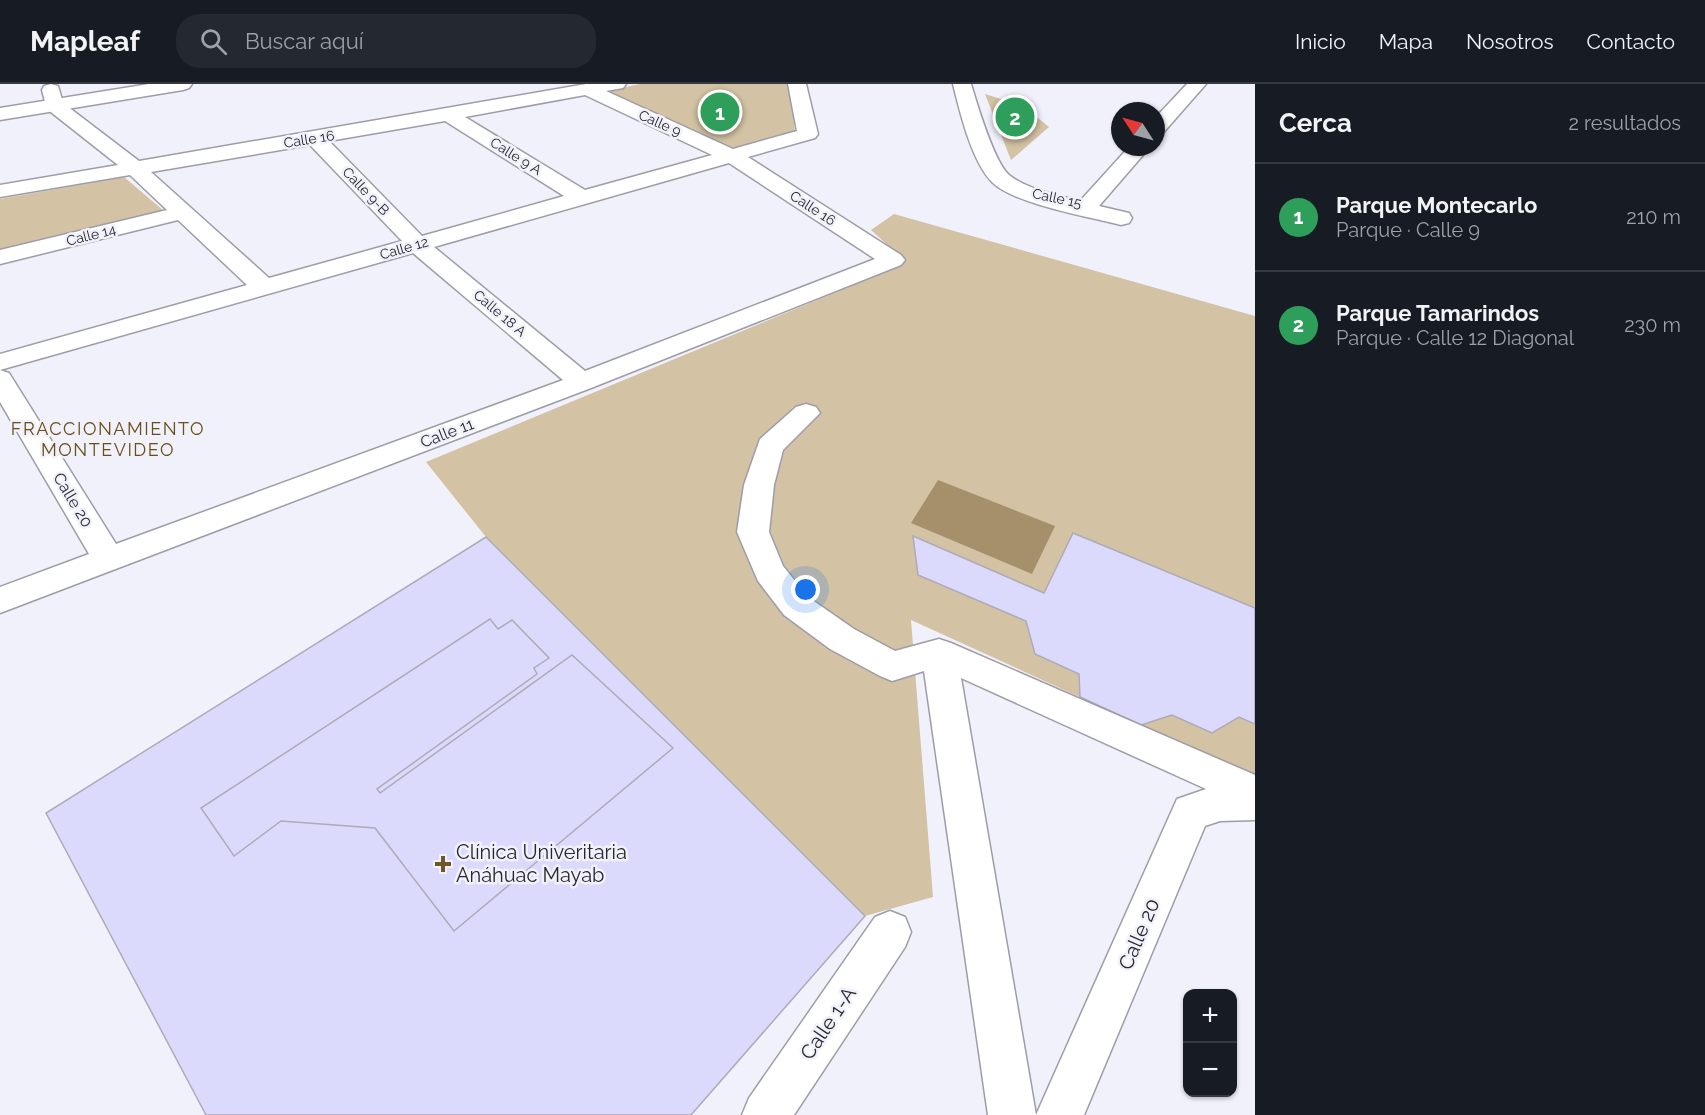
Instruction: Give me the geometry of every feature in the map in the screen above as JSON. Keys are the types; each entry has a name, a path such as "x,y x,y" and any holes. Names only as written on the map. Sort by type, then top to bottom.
{"street":[{"path":"0,114 87,84"},
{"path":"0,98 53,97 183,84"},
{"name":"Calle 16","path":"0,190 449,115 560,89 588,90 617,84"},
{"name":"Calle 12","path":"0,362 808,134 798,84"},
{"name":"Calle 15","path":"962,84 989,159 1000,177 1020,190 1086,207 1132,156"},
{"path":"1165,119 1197,84"},
{"name":"Calle 9","path":"588,90 732,156"},
{"path":"53,97 264,287"},
{"name":"Calle 9 A","path":"449,115 582,198"},
{"name":"Calle 9-B","path":"315,138 417,244"},
{"name":"Calle 16","path":"732,156 893,260"},
{"path":"1086,207 1121,218"},
{"name":"Calle 14","path":"0,257 182,213"},
{"name":"Calle 18 A","path":"417,244 582,382"},
{"name":"Calle 11","path":"0,600 582,382 893,260"},
{"name":"Calle 20","path":"0,379 109,560"},
{"path":"806,413 770,446 759,485 753,532 769,572 796,606 842,639 892,666 939,652 1255,793"},
{"path":"939,652 1012,1115"},
{"name":"Calle 20","path":"1060,1115 1191,812 1220,802 1255,802"},
{"name":"Calle 1-A","path":"766,1115 890,932"}],"shaded area":[{"path":"640,84 790,84 795,133 735,152 601,92"},
{"path":"985,94 1023,106 1049,127 1011,160"},
{"path":"124,177 164,211 0,250 0,199"},
{"path":"894,214 1255,316 1255,777 911,620 933,897 865,916 486,537 426,462 880,274 892,259 893,250 871,230"},
{"path":"938,480 1055,526 1032,574 911,523"}],"building":[{"path":"1073,533 1255,608 1255,724 1239,717 1212,733 1172,715 1141,725 1080,697 1079,674 1035,654 1026,621 918,575 913,536 1044,593"},
{"name":"Clínica Univeritaria Anáhuac Mayab","path":"486,537 865,916 691,1115 206,1115 46,813"},
{"path":"490,619 498,629 512,620 549,658 534,668 537,674 377,789 380,793 572,655 673,748 454,931 375,828 281,821 234,856 201,808"}],"place":[{"name":"Parque Montecarlo","path":"720,112"},
{"name":"Parque Tamarindos","path":"1015,117"},
{"name":"Clínica Univeritaria Anáhuac Mayab","path":"443,864"}],"district":[{"name":"FRACCIONAMIENTO MONTEVIDEO","path":"108,438"}]}
